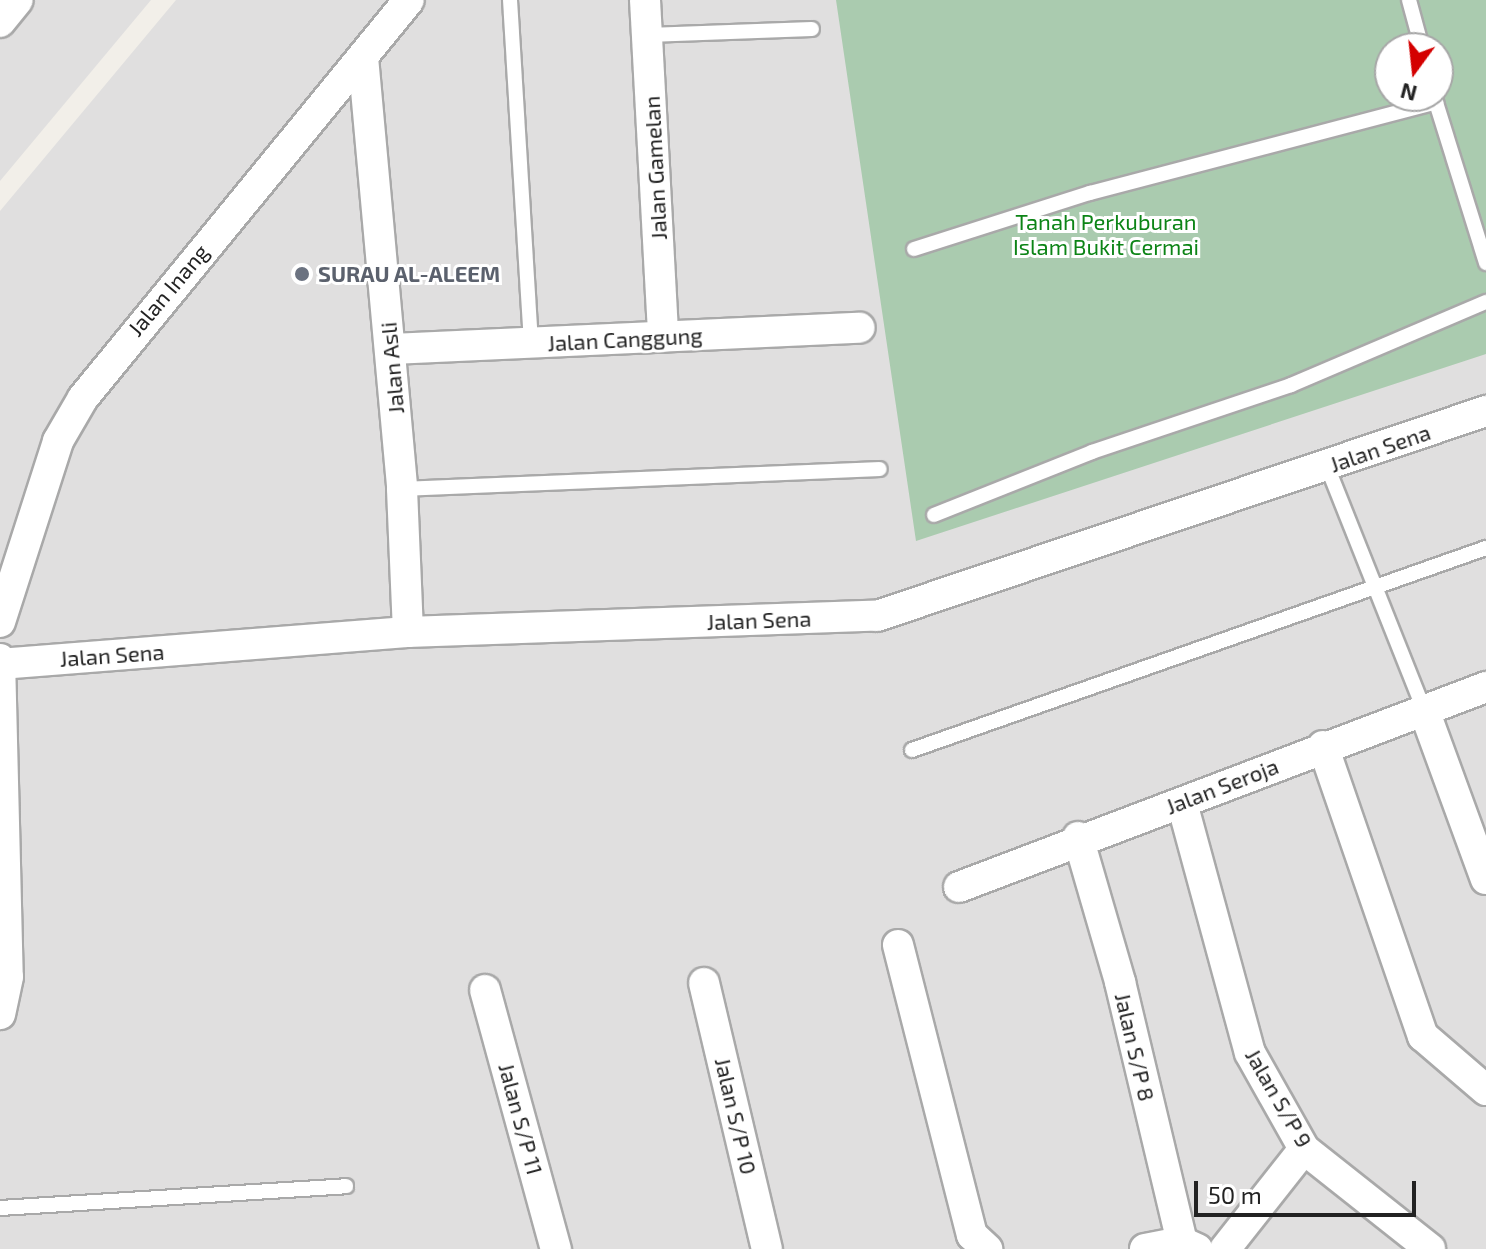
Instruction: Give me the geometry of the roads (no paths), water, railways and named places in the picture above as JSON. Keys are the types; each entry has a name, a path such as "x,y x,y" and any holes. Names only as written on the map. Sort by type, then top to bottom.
{"street":[{"path":"0,22 18,0"},
{"name":"Jalan Inang","path":"0,622 58,441 83,398 409,0"},
{"name":"Jalan Gamelan","path":"645,0 663,337"},
{"name":"Jalan Asli","path":"363,57 402,489 408,632"},
{"name":"Jalan Canggung","path":"390,349 860,328"},
{"name":"Jalan Sena","path":"0,662 408,632 877,616 1486,411"},
{"path":"0,662 3,889 8,977 0,1014"},
{"name":"Jalan Seroja","path":"959,887 1078,837 1182,803 1323,746 1486,687"},
{"path":"1424,710 1486,879"},
{"path":"1323,746 1423,1036 1486,1090"},
{"name":"Jalan S/P 9","path":"1182,803 1250,1053 1304,1149 1430,1249"},
{"name":"Jalan S/P 8","path":"1078,837 1190,1245"},
{"path":"898,945 972,1235 987,1249"},
{"name":"Jalan S/P 10","path":"704,983 767,1249"},
{"name":"Jalan S/P 11","path":"485,990 556,1249"},
{"path":"1225,1249 1304,1149"},
{"path":"1145,1249 1190,1245"}],"lane":[{"path":"510,0 531,343"},
{"path":"1409,0 1418,32"},
{"path":"648,35 812,29"},
{"path":"914,249 1090,193 1387,112"},
{"path":"1439,112 1486,263"},
{"path":"934,515 1092,452 1291,385 1486,302"},
{"path":"1327,466 1372,589 1424,710"},
{"path":"402,489 880,469"},
{"path":"912,750 1486,548"},
{"path":"0,1208 346,1186"}],"place":[{"name":"SURAU AL-ALEEM","path":"302,274"}],"park label":[{"name":"Tanah Perkuburan Islam Bukit Cermai","path":"1106,234"}]}
